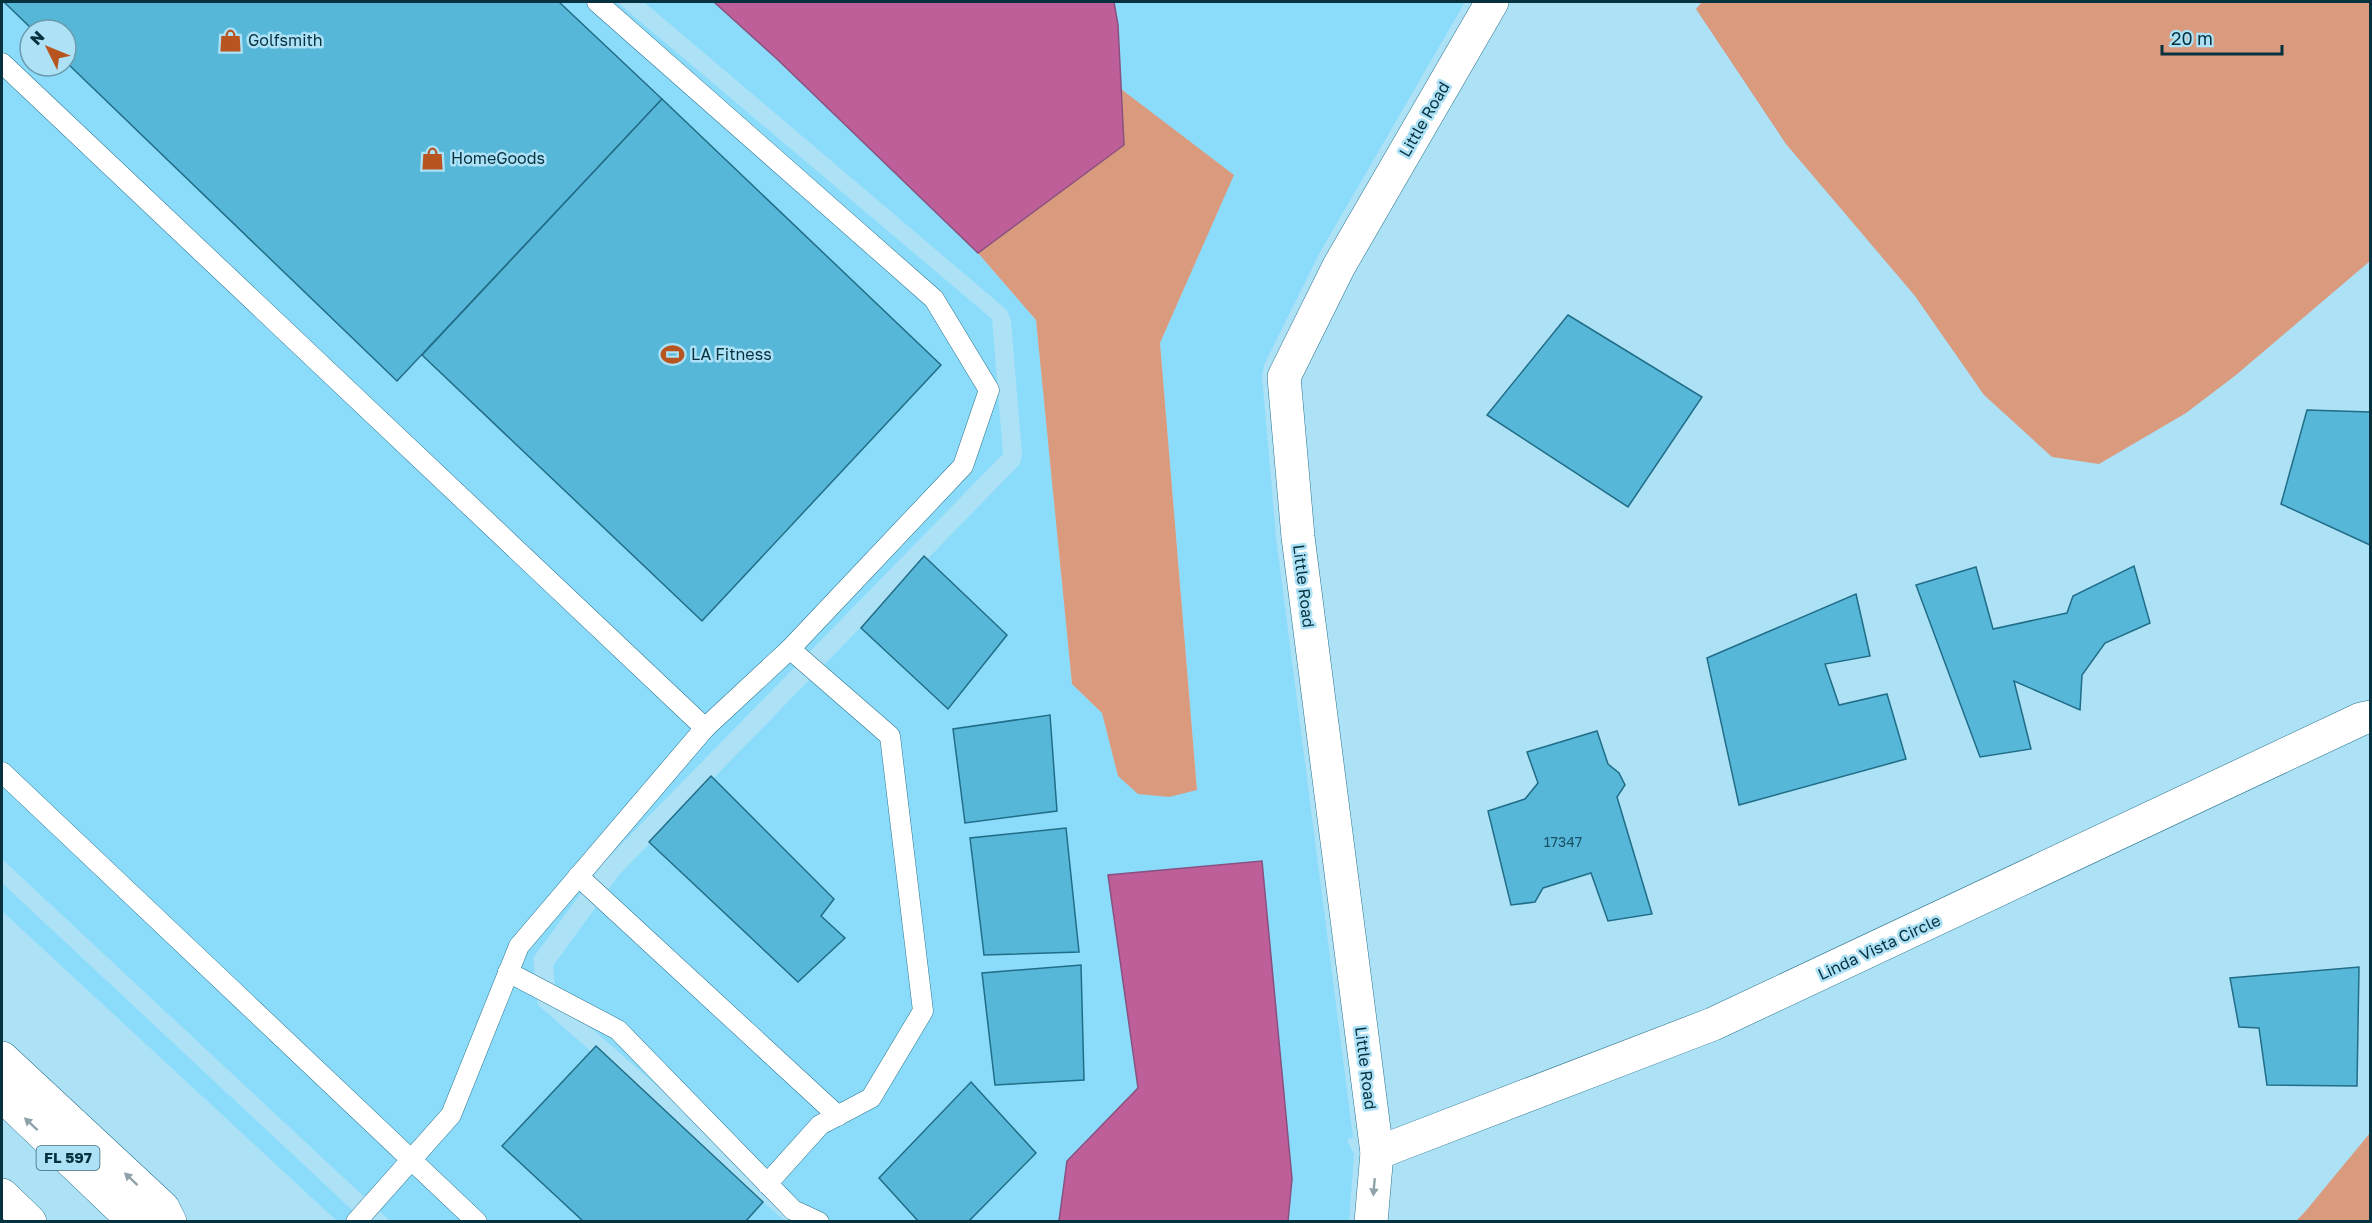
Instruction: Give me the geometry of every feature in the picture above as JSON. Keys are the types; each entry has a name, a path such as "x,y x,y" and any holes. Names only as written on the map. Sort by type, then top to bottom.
{"street":[{"name":"Little Road","path":"1371,1221 1377,1153 1298,537 1284,377 1339,266 1492,2"},
{"name":"Linda Vista Circle","path":"1377,1153 1713,1024 2361,719 2370,717"},
{"path":"2,1058 163,1208 170,1221"},
{"name":"FL 597","path":"2,1095 135,1221"},
{"path":"2,1195 30,1221"}],"lane":[{"path":"356,1221 452,1115 519,946 705,728 790,649 963,466 989,390 934,299 597,2"},
{"path":"2,63 705,728"},
{"path":"767,1184 820,1125 871,1098 923,1011 890,736 790,649"},
{"path":"2,772 477,1221"},
{"path":"578,876 838,1116"},
{"path":"508,972 618,1030 793,1210 819,1221"}],"shaded area":[{"path":"2,2 617,2 992,319 1003,454 604,862 533,958 538,1005 785,1221 390,1221 2,859"},
{"path":"644,2 714,2 777,59 978,253 1036,320 1072,684 1102,713 1118,776 1197,789 1160,343 1233,176 1121,89 1118,25 1114,2 1465,2 1319,254 1264,365 1262,376 1276,537 1353,1137 1347,1140 1354,1154 1349,1221 1288,1221 1292,1179 1262,861 1108,875 1138,1088 1067,1161 1059,1221 815,1221 803,1214 556,997 553,966 619,875 1020,464 1022,455 1011,320 1007,310"},
{"path":"714,2 1114,2 1118,25 1124,145 978,253 777,59"},
{"path":"1702,2 2370,2 2370,261 2236,375 2186,413 2099,464 2052,457 1984,395 1915,296 1786,144 1696,9"},
{"path":"1121,89 1234,175 1160,343 1197,790 1169,797 1138,794 1118,776 1102,713 1072,684 1036,320 978,253 1123,145"},
{"path":"1262,861 1292,1179 1288,1221 1059,1221 1067,1161 1138,1088 1108,875"},
{"path":"2,883 364,1221 337,1221 2,911"},
{"path":"2370,1133 2370,1221 2296,1221 2304,1213"}],"building":[{"path":"4,2 559,2 662,99 397,381 78,74 78,18 21,18"},
{"path":"662,99 941,365 702,621 422,355"},
{"path":"1568,315 1702,397 1628,507 1487,415"},
{"path":"2307,410 2370,412 2370,545 2281,504"},
{"path":"924,556 1007,635 948,709 861,628"},
{"path":"2134,566 2150,623 2105,643 2082,675 2080,710 2014,681 2031,749 1980,757 1916,585 1976,567 1993,629 2067,613 2073,596"},
{"path":"1856,594 1870,656 1825,664 1839,705 1887,694 1906,759 1739,805 1707,658"},
{"path":"1050,715 1057,811 965,823 953,729"},
{"path":"1597,731 1608,764 1619,773 1625,785 1617,797 1652,914 1608,921 1591,873 1543,888 1535,902 1511,905 1488,811 1525,799 1538,783 1527,752"},
{"path":"711,776 834,899 821,916 845,938 798,982 649,842"},
{"path":"1066,828 1079,952 984,955 970,838"},
{"path":"1081,965 1084,1080 995,1085 982,973"},
{"path":"2359,967 2357,1086 2267,1085 2259,1028 2239,1027 2230,978"},
{"path":"596,1046 763,1202 745,1222 584,1222 502,1146"},
{"path":"971,1082 1036,1153 968,1222 919,1222 879,1178"}],"place":[{"name":"Golfsmith","path":"230,40"},
{"name":"HomeGoods","path":"433,158"},
{"name":"LA Fitness","path":"673,354"}]}
